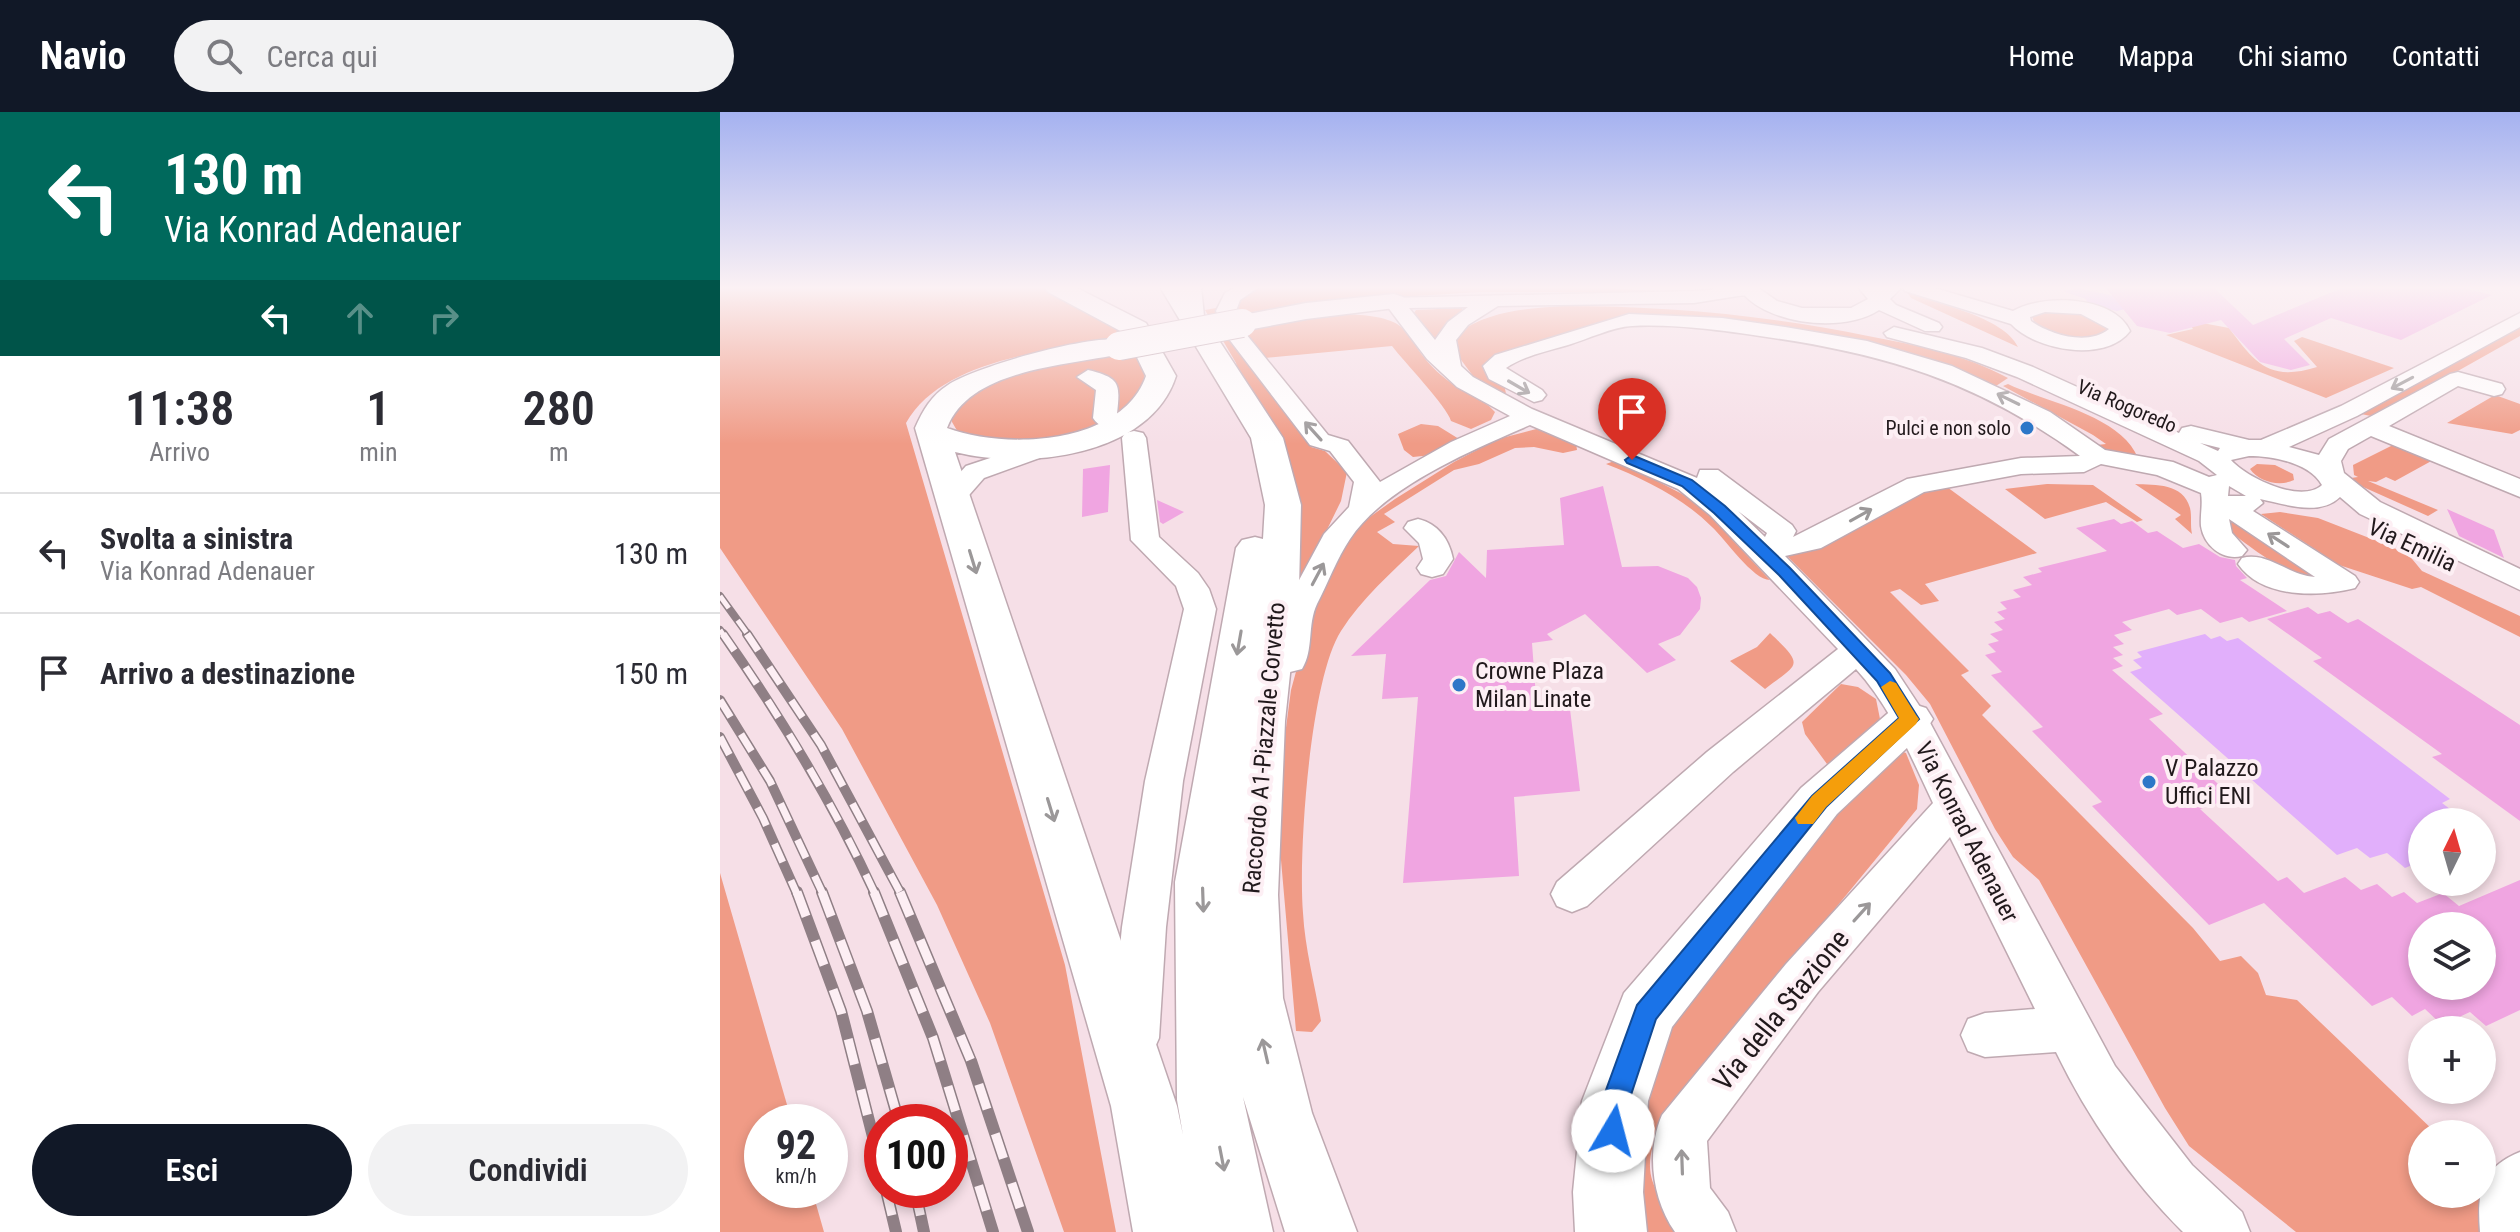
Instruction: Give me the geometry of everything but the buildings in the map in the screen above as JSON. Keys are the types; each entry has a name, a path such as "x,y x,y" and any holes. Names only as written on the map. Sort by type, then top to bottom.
{"highway":[{"path":"933,434 962,445 988,449 1047,447 1127,431 1150,402 1161,376 1142,339"},
{"path":"1155,339 1017,366 980,379 957,392 937,410 931,428 1144,1106 1169,1232"},
{"name":"Raccordo A1-Piazzale Corvetto","path":"1188,339 1206,382 1248,459 1257,499 1254,557 1230,691 1202,882 1210,1100 1237,1232"},
{"name":"Raccordo A1-Piazzale Corvetto","path":"1192,339 1267,438 1283,505 1279,589 1262,721 1250,895 1253,998 1279,1113 1321,1232"},
{"path":"1611,1232 1608,1192 1615,1101 1646,1013 1819,801 1910,719"},
{"path":"1279,1113 1336,1232"}],"street":[{"path":"1239,339 1319,440 1339,446 1367,481 1362,511"},
{"name":"Via Konrad Adenauer","path":"1424,339 1465,382 1530,416 1687,483 1763,552 1883,677 1910,719 2097,1083 2163,1171 2222,1232"},
{"path":"1445,339 1450,367"},
{"path":"1565,339 1503,360 1494,366 1497,374 1529,393 1664,451 1737,495 1782,531 1777,541 1763,552"},
{"path":"1819,339 1867,347 1944,371 2042,417 2097,456 2220,482 2240,506 2333,492 2336,487 2328,463 2338,444 2520,344"},
{"path":"1900,339 1974,353"},
{"path":"1914,339 1974,353 2025,372 2208,456 2220,482 2240,515 2344,582 2300,587 2278,580 2217,537 2213,521 2220,482 2227,454 2257,448 2349,411 2482,339"},
{"name":"Via Rogoredo","path":"1964,339 2195,434 2301,457 2333,477"},
{"path":"2025,372 2162,452 2168,460 2164,468"},
{"path":"1088,377 1108,387 1105,418 1127,431 1145,540 1191,583 1200,609 1164,781 1144,927 1132,1069"},
{"path":"2458,379 2494,389"},
{"path":"1262,721 1280,698 1288,681 1294,619 1338,534 1405,477 1471,442 1530,416"},
{"path":"2371,427 2520,489"},
{"path":"953,496 975,472 1047,447"},
{"path":"1763,552 1811,542 1916,485 2021,466 2084,464 2097,456"},
{"path":"2053,465 2220,482"},
{"name":"Via Emilia","path":"2333,477 2349,494 2378,513 2520,581"},
{"name":"Via Emilia","path":"2293,499 2357,520 2520,596"},
{"path":"1775,523 1788,522 1826,534"},
{"path":"1418,528 1428,535 1438,551 1438,559 1432,568"},
{"path":"1572,894 1720,762 1858,650"},
{"name":"Via della Stazione","path":"1708,1232 1683,1197 1680,1133 1802,978 1953,807"},
{"path":"1985,1035 2069,1029"},
{"path":"2508,1232 2505,1199 2520,1179"}],"shaded area":[{"path":"720,339 1114,339 1033,353 972,371 945,384 923,401 906,423 1065,965 1116,1232 1064,1232 990,1023 937,905 842,729 720,548"},
{"path":"1222,339 1232,339 1311,447 1325,451 1347,472 1341,501 1297,591 1236,363"},
{"path":"1249,339 1411,339 1441,375 1495,412 1491,420 1471,429 1451,421 1434,395 1392,346 1265,358"},
{"path":"1455,339 1575,339 1487,366 1485,372 1490,379 1504,383 1506,394 1473,376 1453,349"},
{"path":"1859,339 1887,339 1940,351 2008,378 1996,386 1904,351"},
{"path":"2001,339 2012,339 2018,347"},
{"path":"2177,339 2238,339 2265,366 2287,372 2317,367 2294,341 2297,339 2309,339 2394,368 2326,398"},
{"path":"2498,339 2514,339 2376,417 2361,414"},
{"path":"1137,351 1143,358 1145,389 1126,406 1083,430 1059,437 1009,442 959,434 952,422 952,408 972,394 1016,374"},
{"path":"2008,384 2099,420 2129,443 2138,458 2097,445 2106,444 2003,386"},
{"path":"2495,395 2520,404 2520,430 2512,434 2447,423"},
{"path":"1421,424 1438,426 1459,439 1432,455 1413,457 1404,450 1398,434"},
{"path":"1540,428 1576,443 1577,450 1563,453 1534,447 1515,448 1479,464 1454,470 1384,514 1395,522 1377,532 1393,544 1419,546 1377,586 1349,619 1330,654 1321,687 1308,768 1302,886 1306,940 1321,1021 1312,1032 1296,1031 1276,803 1291,690 1318,591 1346,534 1454,462 1498,439"},
{"path":"2395,444 2435,459 2395,481 2386,477 2376,482 2368,481 2438,510 2428,516 2352,482 2351,478 2358,477 2354,475 2353,465"},
{"path":"1617,460 1684,495 1709,515 1770,580 1748,566 1712,527 1688,507 1648,483 1606,464"},
{"path":"2257,464 2275,465 2293,474 2294,480 2276,483 2264,480 2250,469"},
{"path":"2047,484 2093,485 2143,520 2137,522 2106,502 2045,519 2005,489"},
{"path":"2135,484 2168,487 2181,494 2190,508 2192,534 2175,519 2181,515"},
{"path":"1947,487 2037,553 1925,584 1939,601 1921,605 1900,589 1890,592 1969,671 1961,675 1991,706 1982,715 2193,928 2220,961 2241,956 2258,973 2266,995 2297,1000 2422,1120 2408,1120 2408,1208 2484,1208 2488,1232 2296,1232 2189,1146 2039,880 2013,857 1995,829 1930,704 1906,675 1787,556 1930,490"},
{"path":"2280,512 2318,518 2408,554 2422,571 2520,616 2520,637 2421,587 2412,589 2339,565 2261,514"},
{"path":"2227,515 2316,576 2295,574 2257,552 2227,529"},
{"path":"1770,633 1789,652 1793,664 1765,689 1730,661 1757,647"},
{"path":"2205,634 2211,639 2220,636 2227,641 2238,638 2450,799 2442,803 2449,808 2408,808 2408,867 2405,868 2387,853 2370,858 2357,848 2337,855 2130,672 2142,668 2133,660 2142,657 2137,652"},
{"path":"1841,684 1858,687 1876,699 1880,719 1857,746 1827,764 1805,734 1802,722"},
{"path":"1898,750 1906,753 1919,785 1917,809 1662,1119 1651,1155 1652,1180 1685,1232 1628,1232 1657,1022 1851,797"},
{"path":"720,873 787,1104 744,1104 744,1208 817,1208 824,1232 720,1232"}],"railway":[{"path":"720,596 749,636"},
{"path":"720,630 724,636"},
{"path":"723,634 805,760 874,892"},
{"path":"747,634 821,745 900,893"},
{"path":"720,700 770,781 823,894"},
{"path":"720,737 763,818 797,894"},
{"path":"797,892 841,1011 865,1104"},
{"path":"822,892 867,1011 894,1104"},
{"path":"874,892 933,1038 993,1232"},
{"path":"900,893 971,1061 1028,1232"},
{"path":"890,1208 896,1232"},
{"path":"919,1208 924,1232"}],"slow traffic":[{"path":"1806,818 1819,801 1910,719 1890,687"}],"place":[{"name":"Pulci e non solo","path":"2027,428"},
{"name":"Crowne Plaza Milan Linate","path":"1459,685"},
{"name":"V Palazzo Uffici ENI","path":"2149,782"}],"route":[{"path":"1613,1131 1615,1101 1646,1013 1819,801 1910,719 1883,677 1720,509 1687,483 1632,460"}]}
